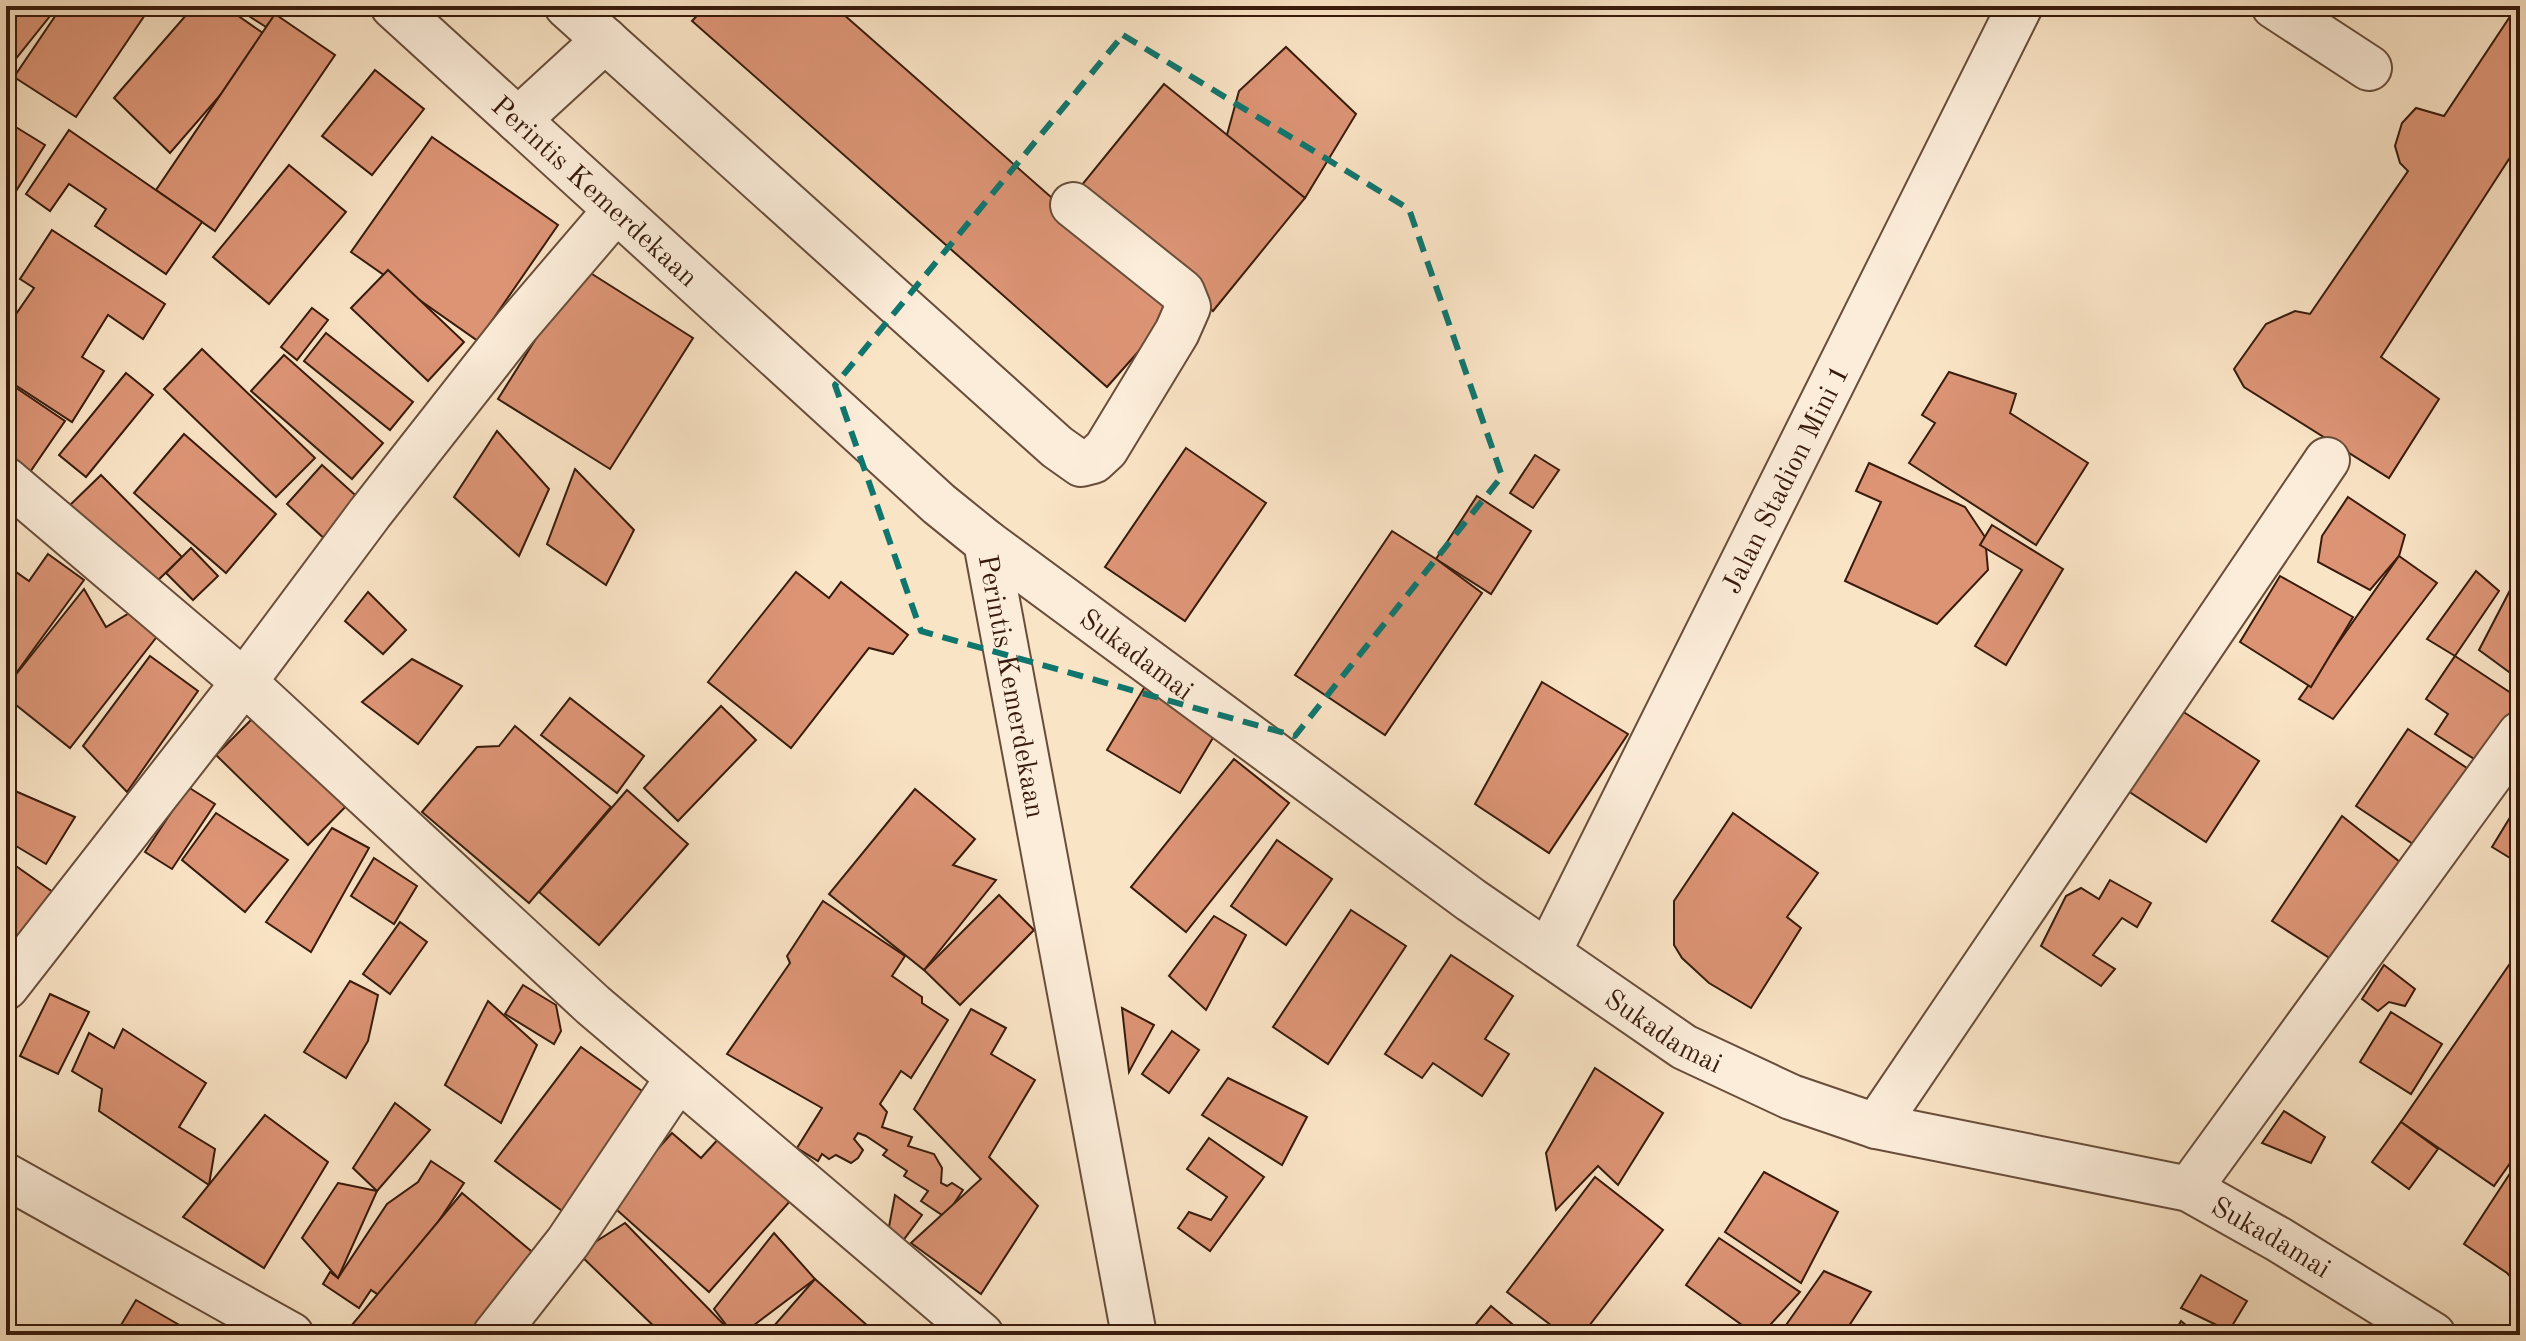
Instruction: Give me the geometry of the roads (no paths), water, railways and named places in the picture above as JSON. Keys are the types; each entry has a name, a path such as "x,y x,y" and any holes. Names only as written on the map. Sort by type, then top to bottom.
{"street":[{"name":"Perintis Kemerdekaan","path":"393,6 939,504 986,542 1134,1335"},
{"path":"567,6 1057,447 1081,464 1093,461 1106,449 1177,332 1188,307 1182,292 1073,205"},
{"name":"Jalan Stadion Mini 1","path":"1548,953 2020,6"},
{"path":"2274,6 2369,68"},
{"path":"518,120 605,40"},
{"path":"6,987 244,682 370,513 487,365 616,210"},
{"path":"1876,1126 2327,460"},
{"path":"8,485 244,682 593,1005 981,1335"},
{"name":"Sukadamai","path":"986,542 1471,900 1684,1047 1791,1097 1876,1126 2189,1189 2278,1239 2433,1335"},
{"path":"2189,1189 2520,734"},
{"path":"495,1335 568,1242 678,1078"},
{"path":"6,1176 291,1335"}]}
